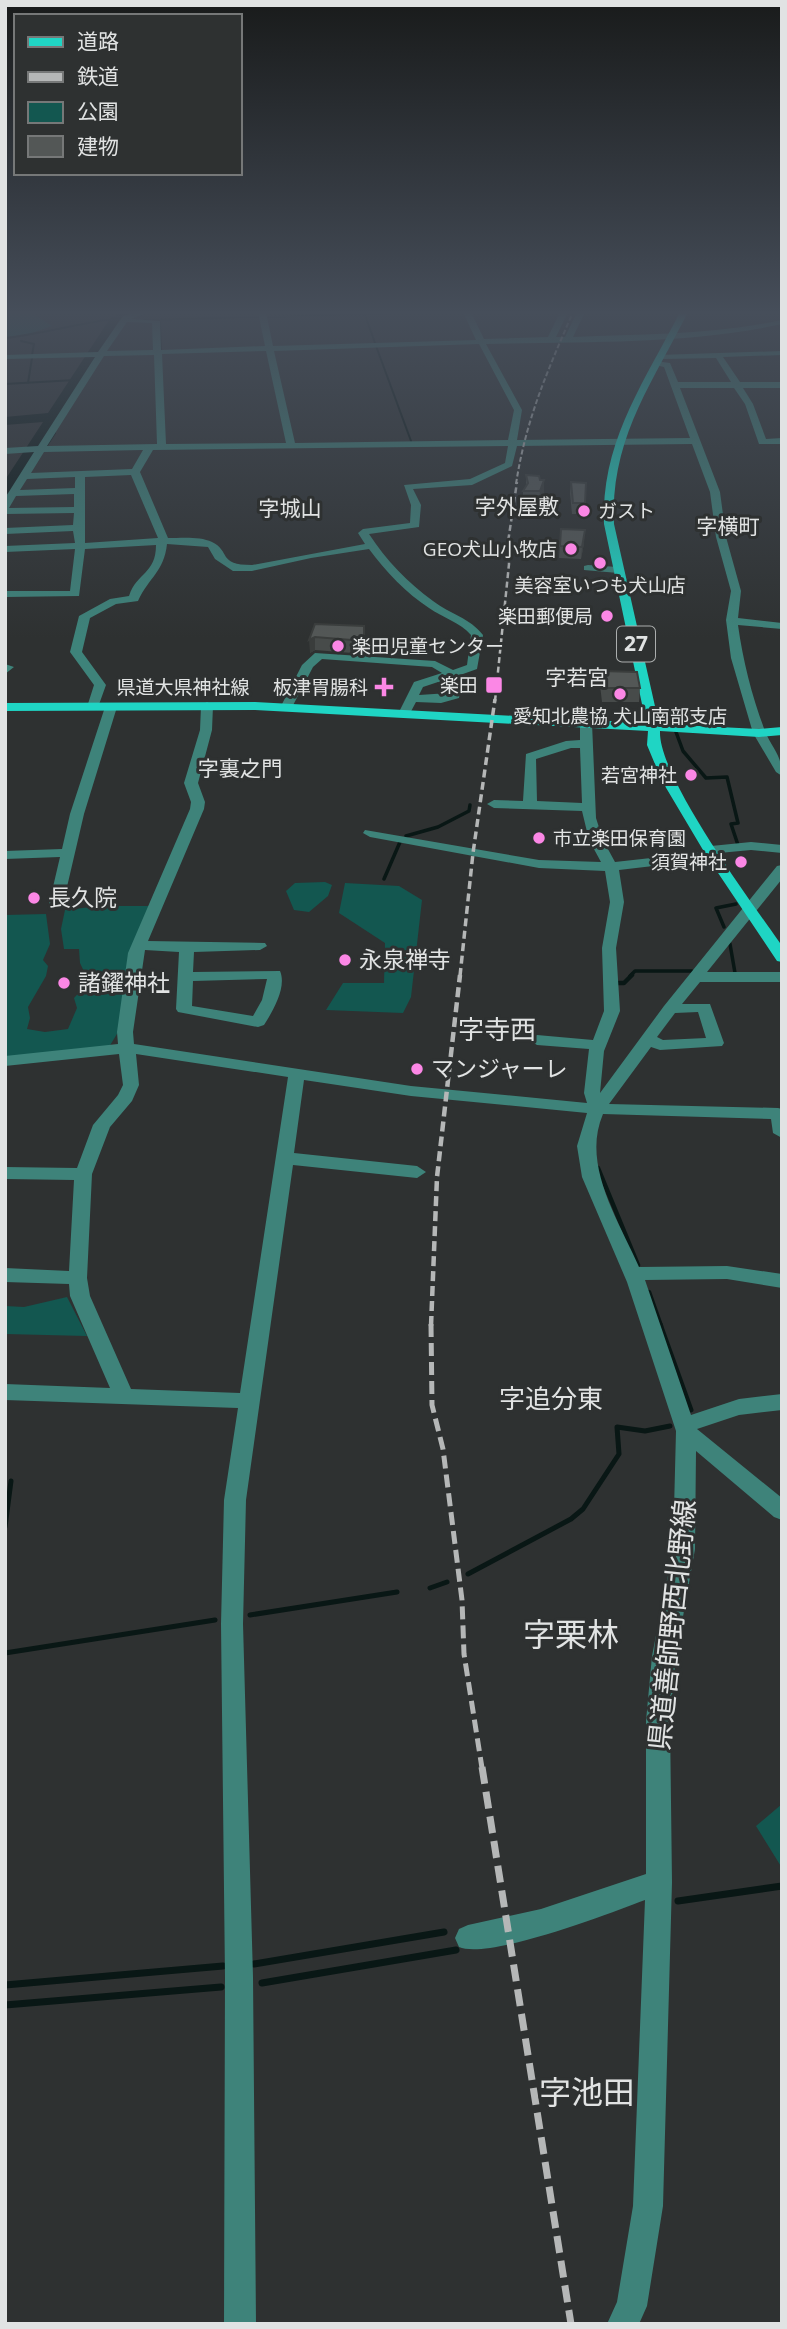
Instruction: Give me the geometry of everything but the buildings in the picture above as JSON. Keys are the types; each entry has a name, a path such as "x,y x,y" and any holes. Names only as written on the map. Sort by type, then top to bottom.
{"main road":[{"name":"27","path":"628,421 619,443 606,503 650,719 654,726 653,745 668,780 712,853 782,958"},
{"name":"県道大県神社線","path":"5,708 286,708 759,733 782,731"}],"street":[{"path":"60,421 5,509 80,509"},
{"path":"161,421 162,448"},
{"path":"286,421 291,447"},
{"path":"404,714 418,685 472,667 475,632 419,596 363,533 415,525 416,505 407,488 477,481 508,467 516,421"},
{"path":"688,421 715,492 721,537 732,570 736,591 732,620 737,658 759,733 782,772"},
{"path":"755,421 762,442 782,441"},
{"path":"5,451 697,441"},
{"path":"93,707 100,685 76,652 85,616 114,601 134,600 143,580 161,564 161,545 164,541 158,522 139,489 135,472 149,448"},
{"path":"23,476 135,472"},
{"path":"5,594 75,594 80,546 80,475"},
{"path":"13,493 79,491"},
{"path":"5,531 78,528"},
{"path":"5,549 164,541 210,543 219,557 233,568 251,568 372,546"},
{"path":"588,568 618,570"},
{"path":"732,620 753,625 782,626"},
{"path":"286,708 308,665 319,655 422,662 440,665 454,675"},
{"path":"411,698 441,699 455,695 455,686 438,678"},
{"path":"124,1397 80,1296 78,1278 83,1174 102,1125 129,1090 125,1032 139,946 197,809 198,802 191,783 203,742 208,706"},
{"path":"56,904 77,814 111,707"},
{"path":"586,723 584,744 589,818 596,840 611,867 617,902 609,948 612,1004 594,1063 592,1093 597,1109"},
{"path":"530,805 530,757 570,744 584,744"},
{"path":"494,804 589,807"},
{"path":"370,833 515,861 611,867 751,846 782,849"},
{"path":"5,855 68,853"},
{"name":"県道善師野西北野線","path":"622,2324 632,2306 648,2206 659,1882 658,1721 664,1656 684,1549 685,1428 633,1274 591,1177 586,1146 590,1125 597,1109 670,1009 782,869"},
{"path":"139,946 260,946"},
{"path":"185,977 275,974 275,977 270,1000 258,1022 184,1009 185,977 187,947"},
{"path":"695,977 782,977"},
{"path":"648,1039 660,1045 716,1042 704,1007 670,1009"},
{"path":"537,1040 599,1045"},
{"path":"5,1061 127,1048 411,1091 597,1109 780,1114 782,1133"},
{"path":"240,2324 239,1977 232,1624 235,1500 297,1074"},
{"path":"283,1158 417,1172"},
{"path":"5,1173 83,1174"},
{"path":"633,1274 689,1272 754,1276 782,1281"},
{"path":"5,1275 78,1278"},
{"path":"5,1392 248,1401"},
{"path":"782,1402 739,1407 685,1428 782,1511"},
{"path":"468,1938 510,1931 586,1910 659,1882"}],"green space":[{"path":"325,882 332,885 328,896 309,912 294,910 286,891 295,883"},
{"path":"345,883 399,886 422,900 411,997 403,1013 326,1010 343,983 384,983 385,943 339,913"},
{"name":"諸鑃神社","path":"100,906 150,906 120,1029 109,1047 5,1058 5,915 46,914 50,944 43,960 48,966 46,976 28,1007 30,1018 27,1029 45,1032 68,1029 77,1008 74,998 89,982 80,963 79,949 64,949 61,929 65,910"},
{"path":"67,1297 87,1336 5,1334 5,1306 24,1307"},
{"path":"782,1804 782,1868 756,1826"}],"waterway":[{"path":"5,421 14,421"},
{"path":"5,491 50,421"},
{"path":"404,421 411,441"},
{"path":"46,447 55,433"},
{"path":"5,479 12,479"},
{"path":"660,711 676,718 679,725"},
{"path":"676,732 683,751 706,778 727,777 738,823 731,824 738,845"},
{"path":"406,836 438,827 469,811 470,805"},
{"path":"384,879 400,842"},
{"path":"724,927 716,908 736,904"},
{"path":"730,944 735,973"},
{"path":"630,976 635,971 692,971"},
{"path":"614,983 624,983 632,975"},
{"path":"598,1168 638,1265"},
{"path":"649,1292 661,1326"},
{"path":"660,1324 691,1410"},
{"path":"468,1574 571,1519 583,1509 619,1454 617,1427 645,1431 670,1426"},
{"path":"5,1527 11,1481"},
{"path":"430,1588 447,1582"},
{"path":"250,1615 397,1592"},
{"path":"5,1653 215,1620"},
{"path":"678,1901 782,1886"},
{"path":"254,1964 444,1932"},
{"path":"262,1983 456,1950"},
{"path":"5,1985 223,1966"},
{"path":"5,2005 221,1987"}],"railway":[{"path":"516,484 531,421"},
{"path":"495,701 509,564 508,542 517,482"},
{"path":"460,976 473,853 495,699"},
{"path":"431,1326 437,1177 460,975"},
{"path":"431,1326 432,1405 443,1449 462,1600 464,1654 482,1768"},
{"path":"482,1767 571,2324"}],"place":[{"name":"ガスト","path":"584,511"},
{"name":"GEO犬山小牧店","path":"571,549"},
{"name":"美容室いつも犬山店","path":"600,563"},
{"name":"楽田郵便局","path":"607,616"},
{"name":"楽田児童センター","path":"338,646"},
{"name":"楽田","path":"494,685"},
{"name":"板津胃腸科","path":"384,687"},
{"name":"愛知北農協 犬山南部支店","path":"620,694"},
{"name":"若宮神社","path":"691,775"},
{"name":"市立楽田保育園","path":"539,838"},
{"name":"須賀神社","path":"741,862"},
{"name":"長久院","path":"34,898"},
{"name":"永泉禅寺","path":"345,960"},
{"name":"諸鑃神社","path":"64,983"},
{"name":"マンジャーレ","path":"417,1069"}],"district":[{"name":"字外屋敷","path":"517,507"},
{"name":"字城山","path":"290,509"},
{"name":"字横町","path":"728,527"},
{"name":"字若宮","path":"577,678"},
{"name":"字裏之門","path":"240,769"},
{"name":"字寺西","path":"497,1030"},
{"name":"字追分東","path":"551,1399"},
{"name":"字栗林","path":"571,1635"},
{"name":"字池田","path":"587,2093"}]}
